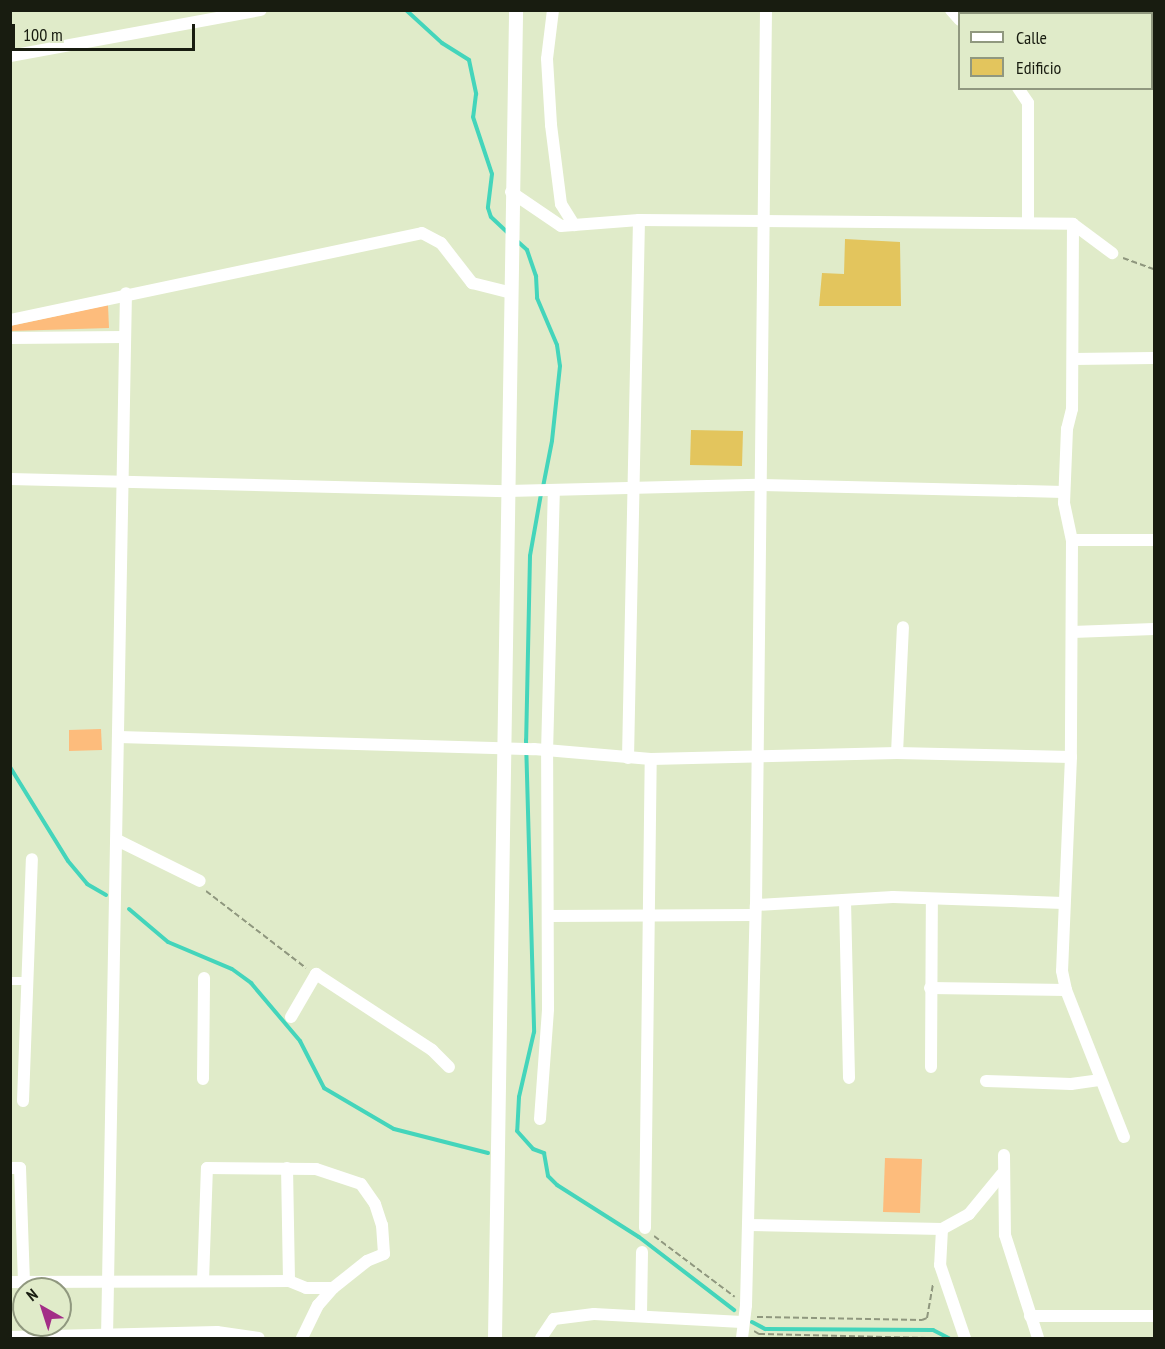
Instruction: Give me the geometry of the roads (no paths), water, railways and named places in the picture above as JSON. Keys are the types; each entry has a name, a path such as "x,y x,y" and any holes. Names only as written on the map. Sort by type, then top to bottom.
{"street":[{"path":"10,56 261,10"},
{"path":"495,1338 502,749 516,10"},
{"path":"553,10 548,59 550,126 561,204 574,225"},
{"path":"742,1338 742,1322 746,1305 755,910 761,220 766,10"},
{"path":"1019,90 1028,103 1029,221"},
{"path":"511,192 561,226 639,220 1029,221 1073,224 1112,253"},
{"path":"628,758 639,220"},
{"path":"1073,224 1073,359 1064,492 1072,540 1071,757 1063,903 1062,970 1066,990 1124,1137"},
{"path":"10,320 126,293 422,234 441,243 472,283 512,293"},
{"path":"107,1337 116,946 113,860 119,841 121,482 126,293"},
{"path":"10,338 125,337"},
{"path":"1073,359 1155,358"},
{"path":"10,479 507,491 635,491 758,484 1064,492"},
{"path":"540,1119 549,916 547,753 554,491"},
{"path":"1072,540 1155,540"},
{"path":"897,753 903,627"},
{"path":"1072,632 1155,629"},
{"path":"119,737 502,749 651,759 897,753 1071,757"},
{"path":"645,1228 651,759"},
{"path":"119,841 200,881"},
{"path":"23,1101 32,859"},
{"path":"549,916 648,915 755,910 845,901 932,899 1063,903"},
{"path":"931,1067 932,899"},
{"path":"845,901 849,1078"},
{"path":"291,1017 316,974 432,1050 449,1067"},
{"path":"203,1079 204,978"},
{"path":"10,981 27,981"},
{"path":"930,988 1066,990"},
{"path":"986,1081 1071,1084 1101,1080"},
{"path":"1004,1155 1002,1174 1005,1235 1038,1338"},
{"path":"10,1168 20,1168 24,1277"},
{"path":"203,1281 207,1168 316,1169 361,1184 375,1204 382,1225 384,1254 367,1261 333,1288 318,1305 302,1338"},
{"path":"287,1168 289,1281"},
{"path":"748,1225 942,1229 969,1214 1002,1174"},
{"path":"942,1229 940,1265 965,1338"},
{"path":"641,1315 642,1252"},
{"path":"72,1281 289,1281 306,1288 333,1288"},
{"path":"541,1338 554,1319 594,1314 742,1322"},
{"path":"1030,1316 1155,1316"},
{"path":"17,1338 197,1335 259,1338"}],"waterway":[{"path":"406,10 442,43 469,60 476,94 473,117 492,174 488,208 491,217 508,233"},
{"path":"516,240 527,250 536,276 537,298 557,345 560,366 552,441 543,487"},
{"path":"541,494 530,556 526,740 534,1032 519,1097 517,1131 533,1149 544,1153 548,1176 557,1185 639,1237 734,1310"},
{"path":"10,767 68,861 87,884 106,895"},
{"path":"129,909 168,942 232,969 251,983 300,1041 324,1088 394,1129 488,1153"},
{"path":"752,1322 765,1329 933,1330 949,1338"}]}
